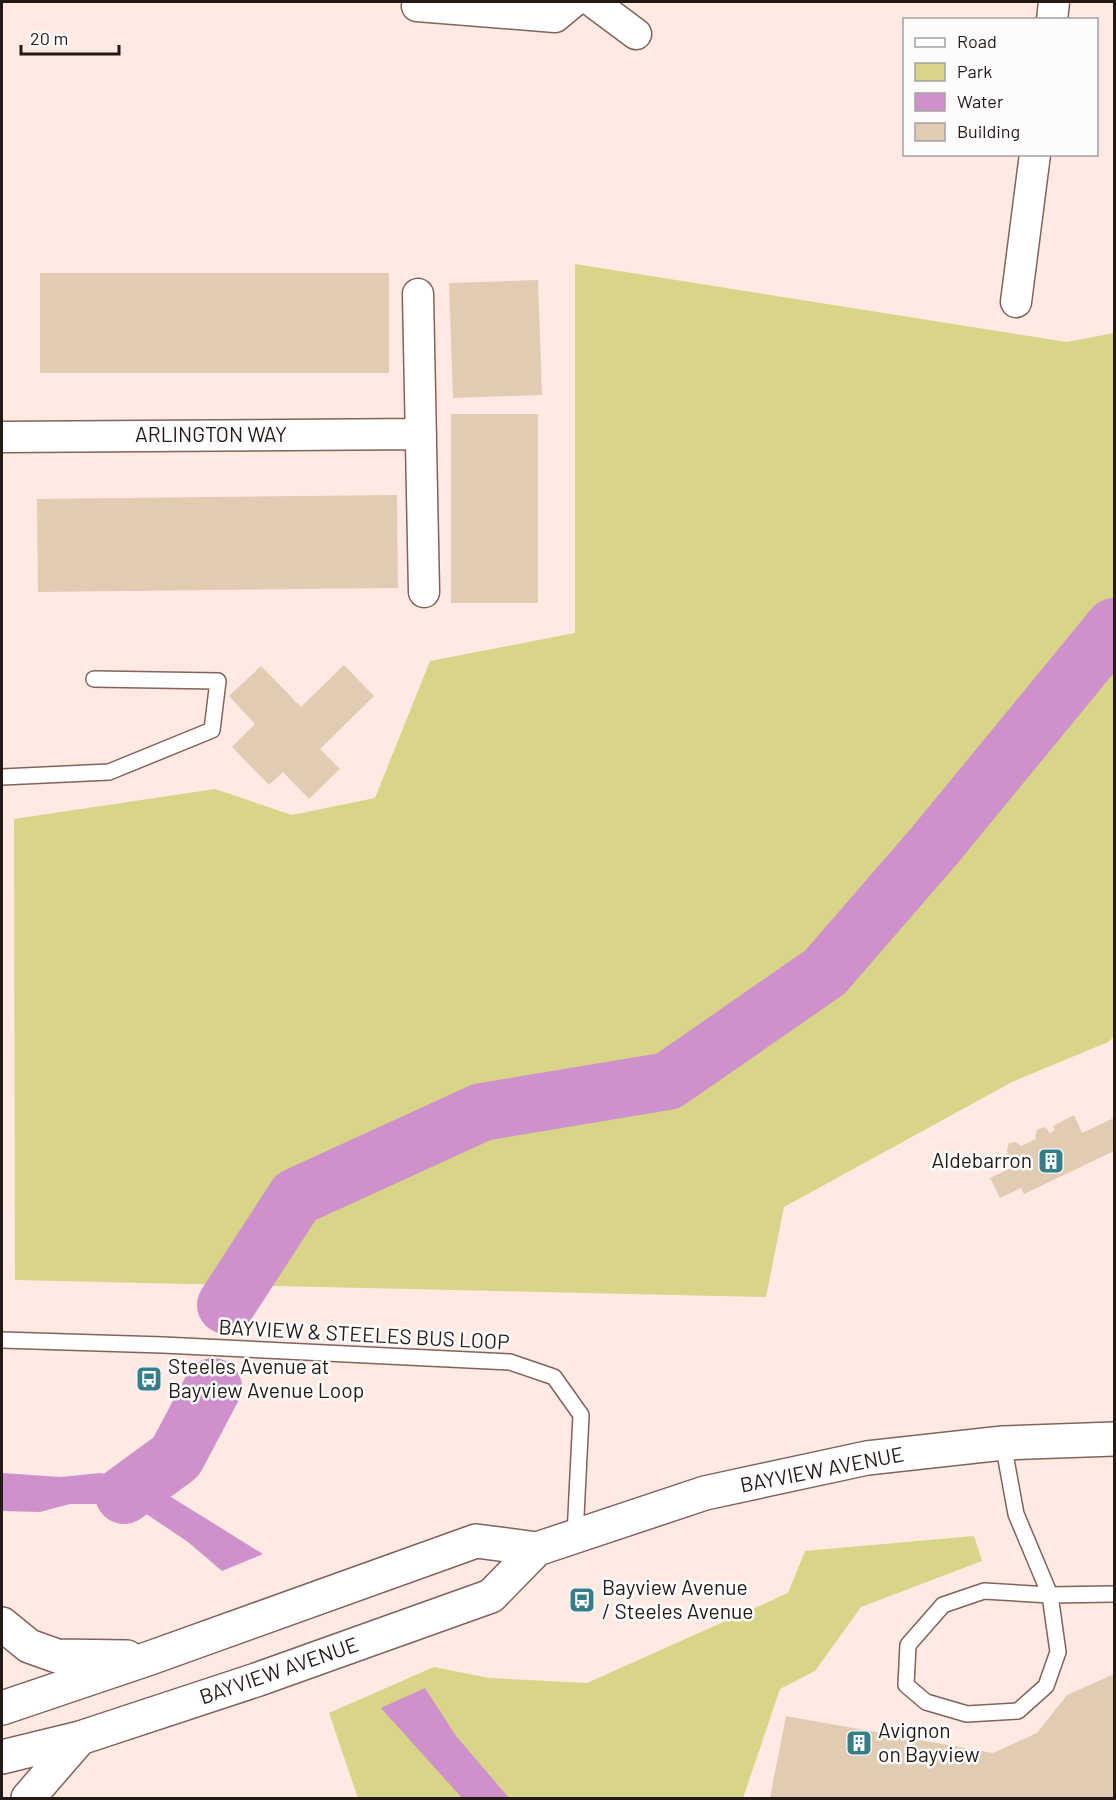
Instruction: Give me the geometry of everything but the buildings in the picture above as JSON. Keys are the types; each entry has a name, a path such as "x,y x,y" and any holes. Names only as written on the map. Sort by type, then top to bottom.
{"main road":[{"name":"BAYVIEW AVENUE","path":"2,1708 150,1658 476,1541 537,1549 705,1493 867,1458 1003,1443 1114,1439"},
{"name":"BAYVIEW AVENUE","path":"2,1757 80,1738 256,1680 491,1596 537,1549"},
{"path":"2,1624 28,1646 57,1656 150,1658"},
{"path":"28,1798 80,1738"}],"street":[{"path":"417,6 555,17 573,2"},
{"path":"593,2 636,34"},
{"path":"1052,18 1054,2"},
{"path":"1016,303 1035,156"},
{"path":"418,294 424,592"},
{"name":"ARLINGTON WAY","path":"2,437 421,434"}],"lane":[{"path":"2,777 110,772 212,730 218,681 94,679"},
{"name":"BAYVIEW & STEELES BUS LOOP","path":"2,1340 163,1345 510,1362 555,1377 581,1415 575,1536"},
{"path":"1003,1443 1016,1514 1050,1595 1058,1652 1046,1686 1018,1711 967,1714 926,1701 906,1685 908,1645 943,1605 984,1591 1050,1595 1114,1594"}],"green space":[{"path":"575,264 1067,342 1114,333 1114,1037 1108,1042 1012,1082 784,1207 766,1297 15,1280 14,819 215,789 292,815 375,798 430,661 575,633"},
{"path":"974,1536 982,1561 861,1607 815,1671 780,1689 743,1798 358,1798 329,1713 434,1667 489,1678 587,1683 788,1593 805,1551"}],"water":[{"path":"2,1473 61,1477 100,1473 158,1484 163,1492 263,1554 222,1571 188,1542 142,1511 96,1504 70,1504 40,1512 2,1511"},
{"path":"425,1688 456,1736 509,1798 462,1798 381,1708"}],"waterway":[{"path":"226,1305 296,1197 482,1112 668,1081 825,972 935,845 1114,627"},
{"path":"124,1495 176,1457 213,1387"}],"place":[{"name":"Aldebarron","path":"1051,1161"},
{"name":"Steeles Avenue at Bayview Avenue Loop","path":"149,1379"},
{"name":"Bayview Avenue / Steeles Avenue","path":"582,1600"},
{"name":"Avignon on Bayview","path":"859,1743"}]}
